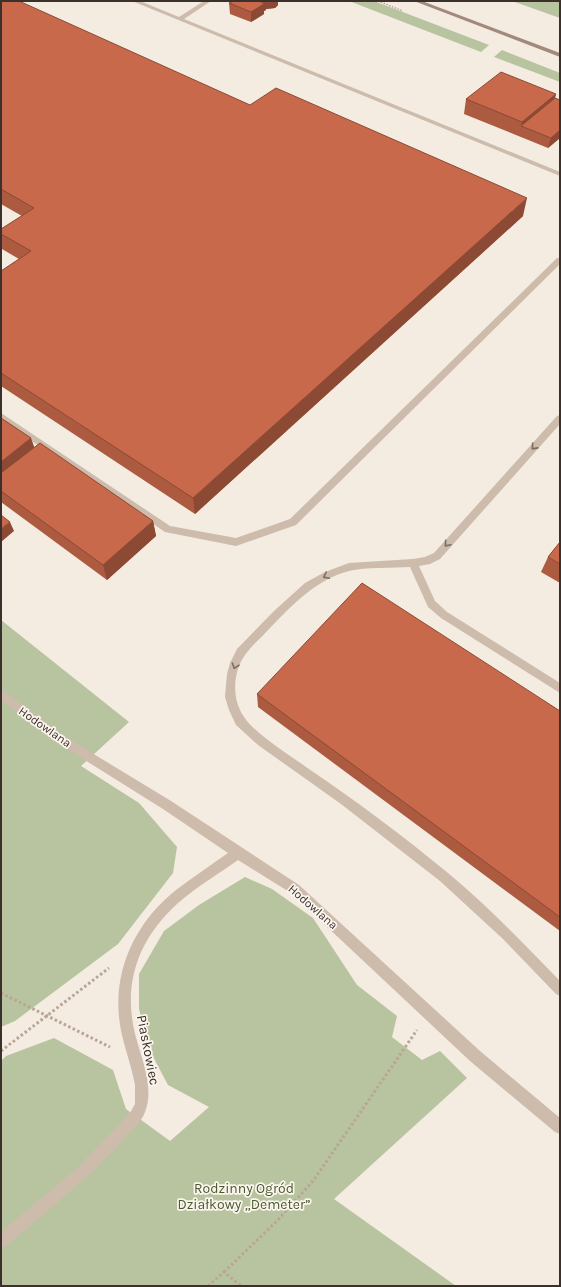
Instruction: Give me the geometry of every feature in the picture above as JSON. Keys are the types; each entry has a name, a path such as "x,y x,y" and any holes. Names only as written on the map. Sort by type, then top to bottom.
{"street":[{"path":"135,1 560,174"},
{"path":"146,6 154,1"},
{"path":"179,19 208,1"},
{"path":"417,1 560,55"},
{"path":"1,416 168,528 236,542 293,522 560,260"},
{"path":"560,418 437,556 427,561 413,563 349,567 328,575 308,586 277,614 241,652 235,663 230,686 230,697 240,722 262,742 345,800 444,877 507,935 560,990"},
{"path":"413,563 430,604 444,615 560,688"},
{"name":"Hodowlana","path":"1,694 60,739 167,805 295,889 475,1056 560,1128"},
{"name":"Piaskowiec","path":"1,1241 105,1151 139,1111 142,1090 137,1061 125,1024 124,994 128,969 135,949 155,919 178,896 238,853"}],"path":[{"path":"1,1051 135,949"},
{"path":"1,993 137,1061"},
{"path":"208,1286 277,1221 313,1181 428,1013"},
{"path":"224,1272 241,1286"}],"green space":[{"path":"349,1 374,1 489,45 481,52"},
{"path":"512,1 560,1 560,18"},
{"path":"502,50 560,73 560,82 494,57"},
{"path":"1,620 129,722 81,766 139,803 177,847 173,873 118,944 15,1021 1,1027"},
{"name":"Rodzinny Ogród Działkowy „Demeter”","path":"245,877 272,889 313,918 357,985 397,1016 392,1037 422,1060 440,1051 467,1078 334,1199 456,1286 1,1286 1,1061 6,1056 54,1038 113,1070 126,1109 170,1141 209,1107 168,1085 151,1053 139,1009 139,974 164,931 199,905"}],"building":[{"path":"1,1 19,1 250,105 276,88 527,198 193,498 1,373 1,271 31,251 1,234 1,229 34,208 1,189"},
{"path":"234,1 264,1 261,2 264,4 251,12 229,3"},
{"path":"266,1 277,1 266,3"},
{"path":"501,72 556,94 522,122 466,99"},
{"path":"555,98 560,100 560,130 551,138 521,126"},
{"path":"1,418 31,438 1,462"},
{"path":"40,443 153,521 103,565 1,491 1,473"},
{"path":"1,515 10,522 1,529"},
{"path":"560,542 560,564 548,557"},
{"path":"362,583 560,711 560,917 257,694"}]}
